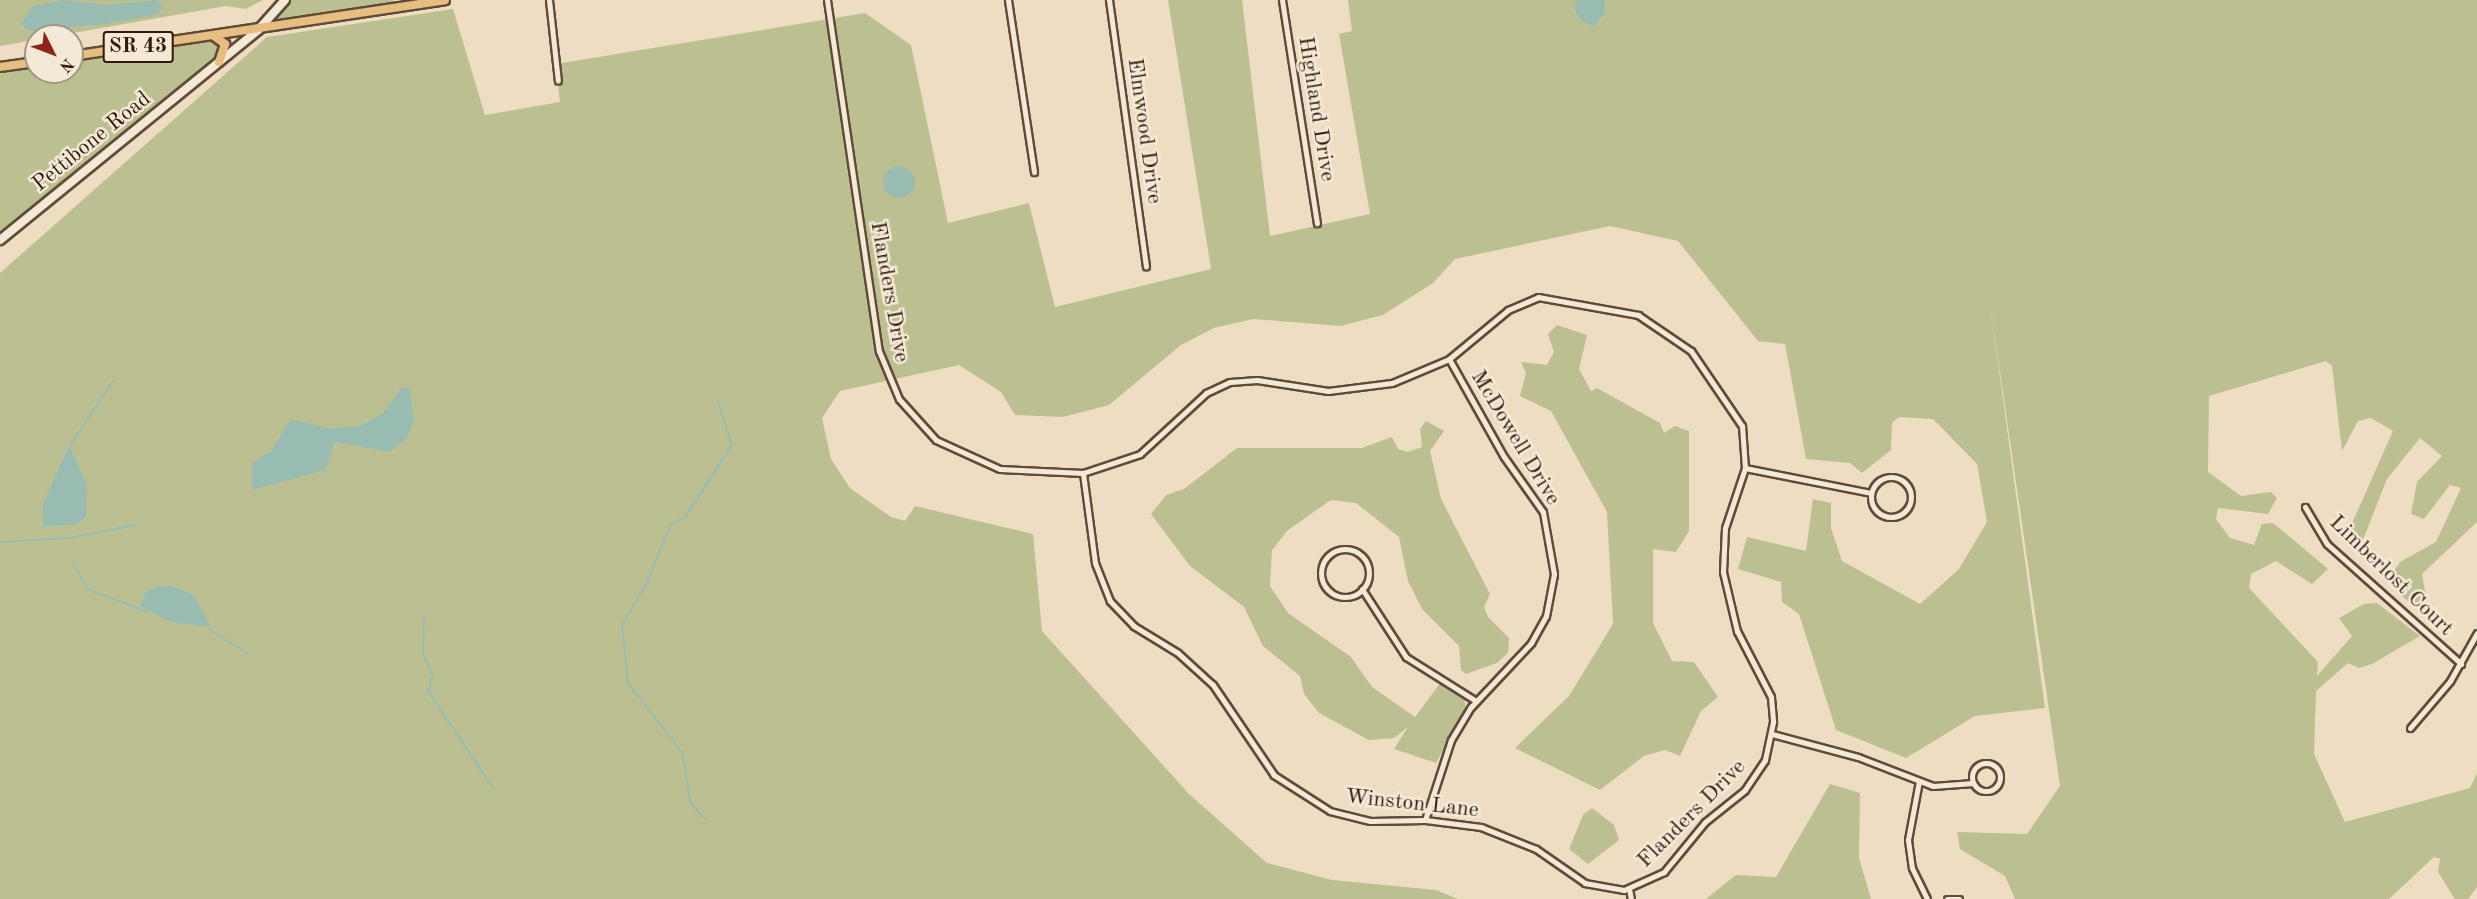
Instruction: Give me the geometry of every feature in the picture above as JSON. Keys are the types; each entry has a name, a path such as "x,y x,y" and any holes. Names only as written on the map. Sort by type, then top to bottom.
{"main road":[{"name":"SR 43","path":"84,54 258,30 445,0"},
{"path":"214,36 225,44 219,62"},
{"path":"0,67 24,64"}],"street":[{"name":"Pettibone Road","path":"0,240 258,30 285,0"},
{"path":"549,0 558,81"},
{"name":"Flanders Drive","path":"827,0 879,351 899,399 930,434 969,460 1011,472 1083,473 1120,464 1152,447 1200,398 1221,385 1248,379 1312,390 1361,389 1408,378 1449,359 1508,310 1538,297 1638,315 1682,342 1729,398 1742,426 1745,468 1725,528 1724,582 1737,632 1768,687 1772,734 1765,760 1745,790 1698,830 1664,872 1629,889"},
{"path":"1008,0 1034,172"},
{"name":"Elmwood Drive","path":"1109,0 1146,266"},
{"name":"Highland Drive","path":"1282,0 1317,223"},
{"name":"McDowell Drive","path":"1425,820 1445,752 1476,701 1522,655 1539,630 1550,601 1554,555 1540,506 1503,457 1449,359"},
{"path":"1745,468 1871,493"},
{"name":"Winston Lane","path":"1083,473 1095,563 1105,593 1134,626 1178,653 1213,686 1274,775 1307,800 1354,819 1425,820 1492,831 1536,849 1586,883 1629,889"},
{"path":"1884,477 1898,477 1909,486 1912,499 1901,515 1888,517 1873,505 1871,493 1884,477"},
{"name":"Limberlost Court","path":"2305,507 2327,543 2461,664"},
{"path":"1362,588 1350,596 1329,591 1321,571 1326,557 1347,549 1360,555 1368,567 1362,588 1406,657 1476,701"},
{"path":"2410,728 2461,664 2477,633"},
{"path":"1772,734 1858,757 1943,788 1972,783 1992,790 2000,779 1999,770 1982,762 1972,773 1972,783"},
{"path":"1919,781 1908,840 1912,868 1927,899"},
{"path":"1629,889 1631,899"},
{"path":"1947,899 1959,899"}],"green space":[{"path":"0,0 263,0 246,9 226,6 84,31 84,24 24,24 24,42 0,46"},
{"path":"285,0 393,0 395,8 258,30"},
{"path":"1168,0 1242,0 1270,236 1370,214 1339,34 1352,31 1348,0 2477,0 2477,522 2422,574 2428,607 2419,609 2399,594 2392,574 2400,562 2436,542 2461,488 2450,485 2424,519 2411,514 2417,482 2442,456 2420,438 2387,479 2359,550 2350,543 2349,530 2393,431 2371,418 2358,421 2342,451 2332,366 2326,361 2209,396 2208,472 2241,496 2271,492 2277,498 2268,514 2218,508 2216,519 2230,538 2254,545 2262,524 2273,523 2328,569 2312,584 2276,561 2251,574 2249,588 2318,662 2317,676 2352,636 2339,618 2364,604 2377,603 2420,636 2372,664 2359,668 2348,663 2316,691 2314,754 2345,822 2470,788 2477,773 2477,887 2468,899 2455,899 2438,872 2440,859 2434,857 2389,899 2015,899 2005,876 1960,849 1957,832 2027,834 2060,786 1990,303 2045,708 1975,716 1906,758 1836,730 1799,614 1782,602 1781,582 1738,569 1747,537 1806,551 1813,499 1831,503 1831,528 1842,561 1920,604 1959,569 1987,522 1977,464 1933,419 1899,417 1892,423 1891,450 1862,473 1850,463 1806,459 1785,344 1758,341 1678,241 1610,226 1455,259 1433,283 1383,315 1340,326 1253,319 1214,328 1181,345 1109,405 1063,417 1015,415 1001,392 959,365 840,391 822,418 831,459 850,488 891,517 905,521 915,506 1033,534 1042,631 1189,794 1267,863 1332,880 1436,890 1458,899 0,899 0,273 267,37 453,9 485,115 560,102 556,64 865,13 911,45 948,223 1029,203 1055,307 1211,269"},
{"path":"205,37 220,39 225,53 0,240 0,67 24,64 24,84 84,84 84,54"},
{"path":"1557,325 1587,335 1579,369 1591,391 1597,388 1660,423 1664,433 1675,426 1689,431 1689,531 1676,552 1653,549 1653,623 1672,661 1694,662 1718,697 1701,711 1680,756 1665,750 1644,756 1600,790 1515,748 1569,696 1613,624 1607,512 1551,411 1520,396 1526,373 1521,362 1547,365 1554,352 1548,334"},
{"path":"1426,421 1444,431 1430,451 1441,499 1490,594 1484,607 1488,617 1509,638 1508,653 1497,663 1466,674 1461,670 1459,646 1422,609 1408,581 1399,537 1356,503 1331,500 1288,530 1272,550 1270,586 1288,613 1351,657 1372,687 1415,717 1441,682 1464,698 1466,709 1436,763 1394,749 1408,727 1394,738 1369,740 1319,713 1304,694 1300,676 1263,646 1244,607 1190,566 1151,514 1166,495 1184,489 1237,448 1362,448 1392,437 1398,449 1408,452 1422,447 1420,429"},
{"path":"1830,784 1860,793 1859,858 1871,899 1706,899 1736,875 1776,877"},
{"path":"1592,808 1614,825 1619,840 1588,864 1569,849 1583,815"}],"water":[{"path":"64,0 106,5 158,0 163,8 158,14 105,24 84,26 84,24 24,24 24,26 21,24 33,6"},
{"path":"1577,0 1605,0 1605,13 1594,26 1581,21 1574,8"},
{"path":"899,166 910,171 915,182 910,193 899,198 888,193 883,182 888,171"},
{"path":"402,387 410,389 414,423 406,439 390,452 335,442 325,470 252,490 252,463 271,451 291,419 332,429 363,425 383,413"},
{"path":"69,445 87,485 86,516 78,524 42,527 43,504"},
{"path":"168,585 194,595 211,627 171,622 140,606 147,590"}],"waterway":[{"path":"70,446 113,381"},
{"path":"705,819 690,802 683,754 628,683 622,624 644,589 671,524 686,516 732,445 717,399"},
{"path":"0,542 69,538 136,525"},
{"path":"74,566 89,590 146,611"},
{"path":"424,616 423,654 433,676 428,691 493,788"},
{"path":"209,629 247,653"}]}
